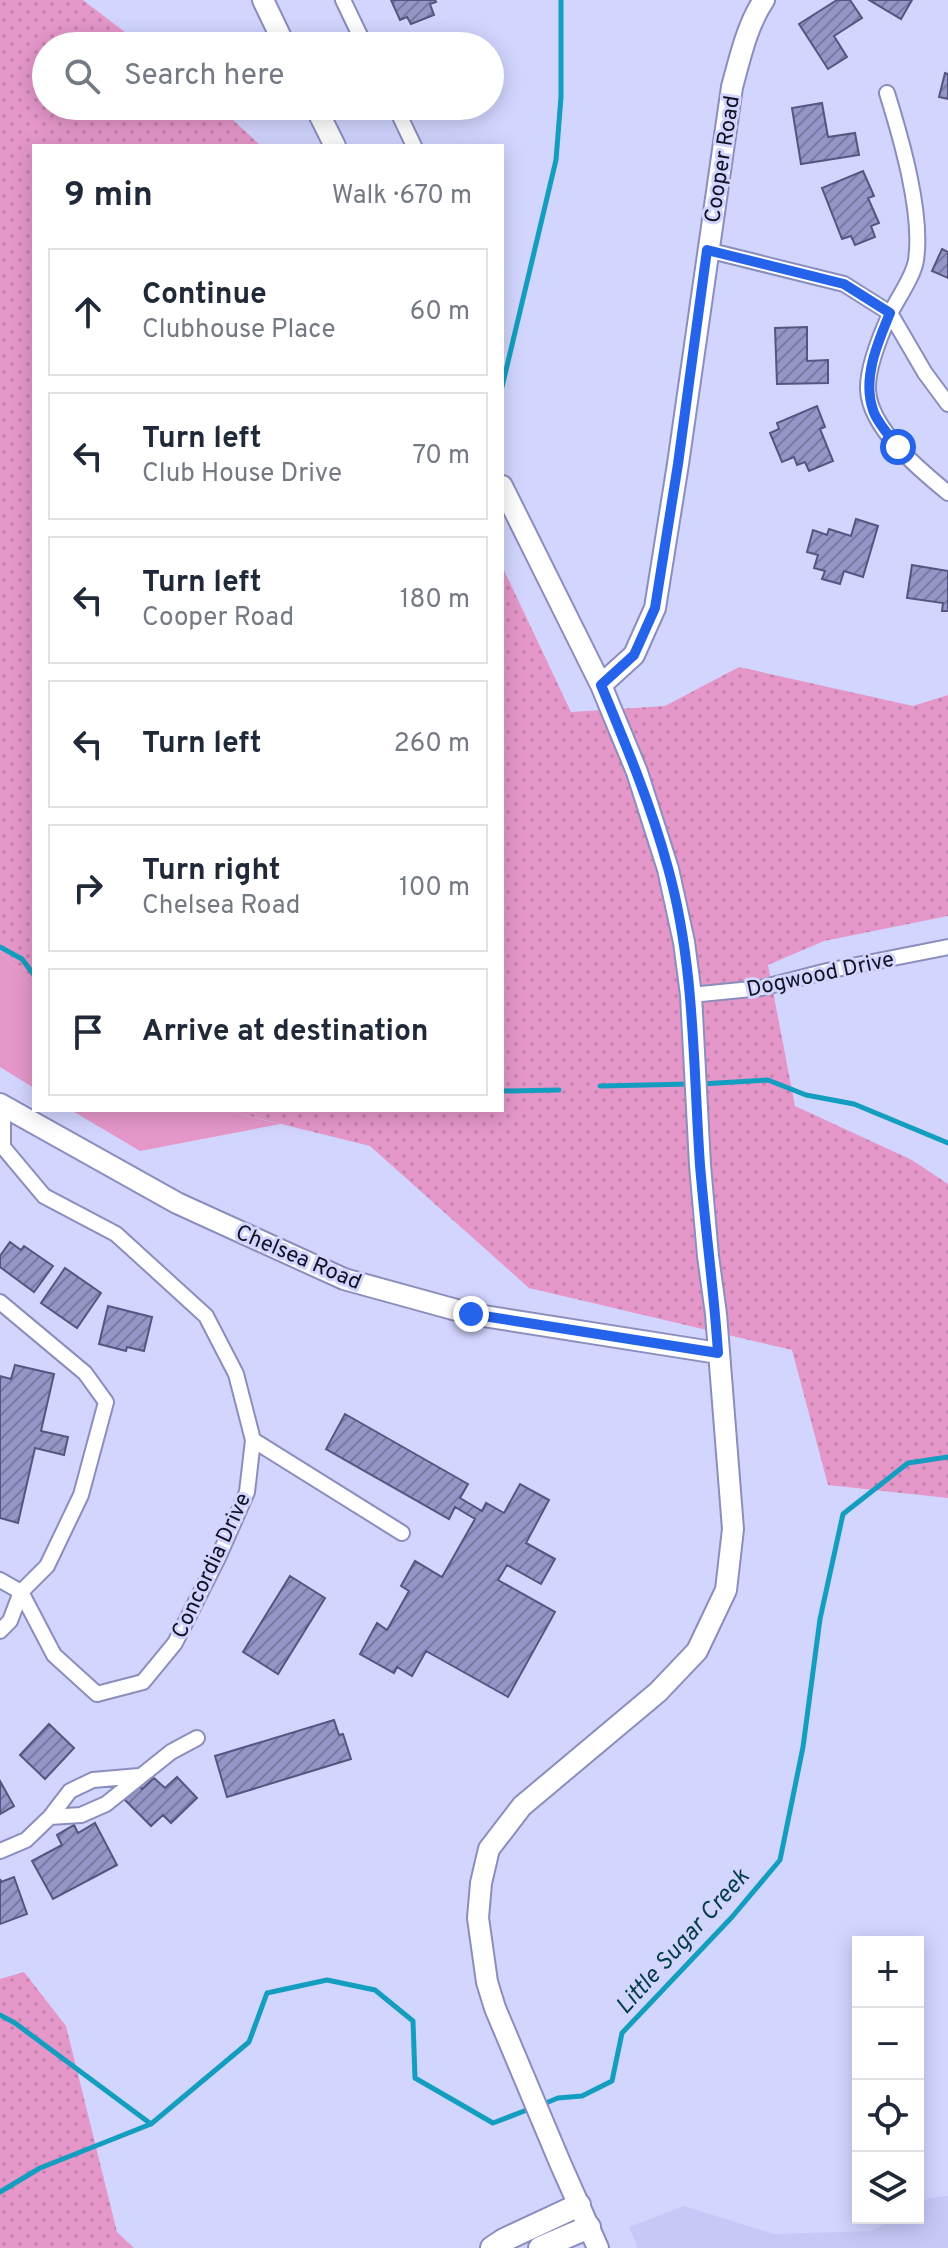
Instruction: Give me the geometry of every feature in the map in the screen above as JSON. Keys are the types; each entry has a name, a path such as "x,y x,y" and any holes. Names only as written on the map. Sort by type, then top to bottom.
{"main road":[{"path":"263,0 278,32"},
{"name":"Cooper Road","path":"601,685 634,655 655,608 732,87 743,47 764,0"},
{"path":"322,120 334,144"},
{"path":"504,490 601,685 637,772 668,869 684,942 691,995 700,1165 733,1529 726,1590 697,1651 658,1692 522,1806 489,1849 481,1883 478,1918 487,1982 504,2032 594,2238 540,2248"},
{"name":"Chelsea Road","path":"1,1105 177,1203 344,1279 471,1314 718,1353"},
{"path":"492,2248 579,2205"}],"street":[{"path":"343,0 358,32"},
{"path":"887,93 902,143 917,223 916,262 877,345 868,389 873,413 898,447 948,493"},
{"path":"402,120 413,144"},
{"path":"707,250 844,284 890,313 925,373 948,404"},
{"name":"Dogwood Drive","path":"691,995 761,988 827,971 948,947"},
{"name":"Concordia Drive","path":"1,1105 3,1147 44,1196 116,1234 206,1316 236,1374 253,1440 247,1492 218,1558 175,1643 143,1682 97,1694 54,1655 21,1592"},
{"path":"0,1302 85,1373 106,1402 81,1495 47,1566 21,1592 10,1621 0,1631"},
{"path":"253,1440 402,1533"},
{"path":"0,1580 21,1592"},
{"path":"50,1817 81,1815 106,1804 171,1752 197,1738"},
{"path":"0,1851 26,1840 50,1817 70,1791 93,1780 139,1776"}],"shaded area":[{"path":"0,0 83,0 125,32 32,32 32,120 233,120 259,144 32,144 32,989 0,950"},
{"path":"504,570 571,712 665,706 739,667 913,706 948,695 948,916 824,941 768,965 795,1106 912,1160 948,1184 948,1498 828,1485 792,1350 529,1288 370,1146 233,1112 504,1112"},
{"path":"0,950 32,989 32,1087 0,1067"},
{"path":"74,1112 233,1112 280,1124 140,1151"},
{"path":"24,1972 66,2026 117,2232 134,2248 0,2248 0,1979"},
{"path":"948,2196 948,2248 638,2248 629,2227 684,2206 774,2234 872,2231 884,2224 924,2224 924,2201"}],"building":[{"path":"391,0 435,0 430,4 434,15 411,24 407,17 400,20"},
{"path":"837,0 850,0 862,18 834,36 847,57 828,69 799,24"},
{"path":"869,0 912,0 901,19"},
{"path":"945,73 948,74 948,99 939,97"},
{"path":"822,103 828,137 855,133 859,155 801,164 792,108"},
{"path":"863,171 874,196 868,198 879,223 871,226 875,237 855,245 851,236 842,239 822,188"},
{"path":"942,249 948,252 948,278 932,271"},
{"path":"807,327 807,361 828,360 828,383 777,384 775,328"},
{"path":"817,406 825,427 820,429 833,461 809,471 805,462 797,465 794,457 782,462 770,433 779,429 777,423"},
{"path":"856,519 878,526 863,577 844,571 840,584 822,579 825,571 814,568 818,555 807,552 813,530 827,535 829,529 851,536"},
{"path":"912,565 948,571 948,611 942,611 943,603 907,598"},
{"path":"10,1242 21,1250 24,1246 53,1266 34,1292 0,1267 0,1256"},
{"path":"65,1268 101,1293 77,1328 41,1303"},
{"path":"108,1306 152,1317 144,1351 127,1347 126,1351 99,1344"},
{"path":"15,1365 54,1374 41,1431 68,1437 64,1455 35,1448 18,1523 0,1518 0,1376 11,1379"},
{"path":"345,1414 468,1484 460,1498 482,1511 486,1503 504,1513 520,1484 549,1500 526,1543 555,1559 541,1584 507,1565 498,1580 555,1612 508,1697 426,1651 412,1676 397,1667 394,1673 360,1654 377,1623 387,1630 409,1591 401,1586 415,1561 442,1577 475,1519 455,1507 449,1519 326,1449"},
{"path":"290,1576 325,1598 278,1674 243,1652"},
{"path":"334,1720 339,1735 343,1734 351,1759 227,1797 215,1756"},
{"path":"49,1724 74,1748 45,1779 20,1755"},
{"path":"177,1777 197,1798 171,1823 163,1815 151,1826 121,1796 136,1782 142,1789 154,1778 165,1788"},
{"path":"0,1781 14,1806 0,1814"},
{"path":"95,1823 117,1865 53,1899 32,1861 62,1845 57,1835 74,1825 78,1833"},
{"path":"14,1877 27,1914 0,1924 0,1879 1,1882"}],"waterway":[{"path":"504,379 556,160 561,97 561,0"},
{"path":"0,947 22,959 32,972"},
{"path":"701,1084 768,1080 806,1095 854,1104 948,1143"},
{"path":"600,1086 691,1084"},
{"path":"504,1091 559,1090"},
{"name":"Little Sugar Creek","path":"541,2105 558,2098 582,2096 612,2081 622,2033 732,1917 780,1860 803,1747 820,1619 843,1514 908,1463 948,1457"},
{"name":"Little Sugar Creek","path":"0,2192 40,2168 151,2124 249,2042 267,1993 327,1980 375,1990 413,2021 415,2078 493,2123 532,2108"},
{"path":"0,2015 151,2124"}],"route":[{"path":"471,1314 718,1353 700,1165 691,995 684,942 668,869 637,772 601,685 634,655 655,608 707,250 844,284 890,313 877,345 868,389 873,413 898,447"}]}
